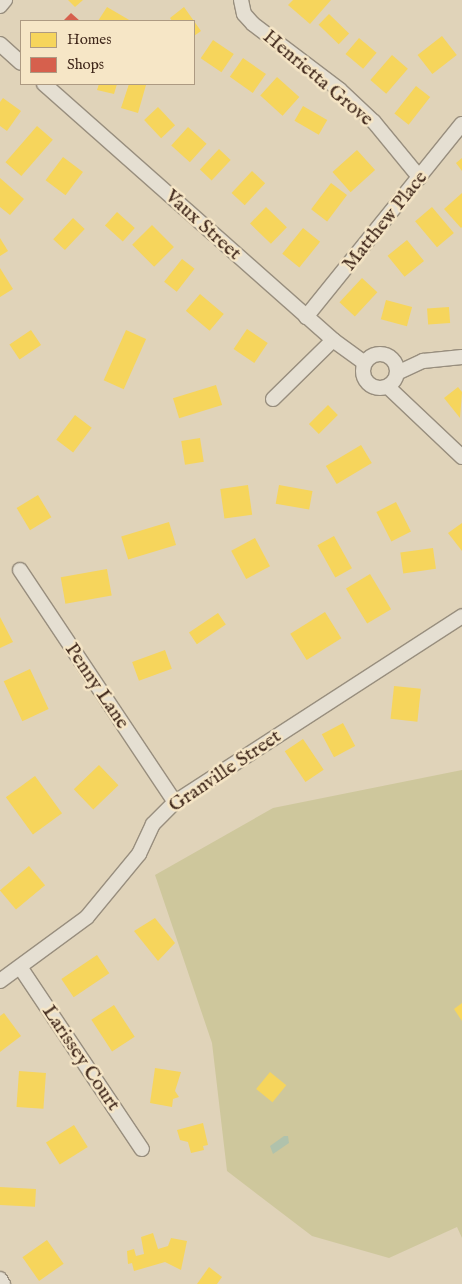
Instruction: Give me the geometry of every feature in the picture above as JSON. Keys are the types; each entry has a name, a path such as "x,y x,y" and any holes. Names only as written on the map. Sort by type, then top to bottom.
{"street":[{"path":"0,6 5,0"},
{"name":"Henrietta Grove","path":"241,0 244,14 253,24 353,103 374,122 420,178"},
{"path":"0,44 20,62"},
{"name":"Vaux Street","path":"45,85 332,340 365,363"},
{"name":"Matthew Place","path":"306,317 462,124"},
{"path":"273,399 332,340"},
{"path":"397,373 395,362 385,355 374,355 365,363 363,373 368,383 377,388 388,387 462,457"},
{"path":"388,387 397,373 423,361 462,357"},
{"name":"Penny Lane","path":"20,570 175,802"},
{"name":"Granville Street","path":"0,981 87,917 139,854 153,824 175,802 462,616"},
{"name":"Larissey Court","path":"20,968 142,1149"},
{"path":"0,1279 3,1284"}],"shaded area":[{"path":"462,770 462,1238 457,1227 389,1258 312,1236 227,1171 212,1043 155,875 273,808"},
{"path":"284,1136 288,1136 289,1143 273,1154 270,1146"}],"building: Homes":[{"path":"68,0 83,0 75,7"},
{"path":"293,0 331,0 310,24 288,5"},
{"path":"107,7 129,20 99,20"},
{"path":"184,7 193,20 171,20 170,18"},
{"path":"329,14 349,33 339,44 319,25"},
{"path":"195,22 201,31 195,35"},
{"path":"442,36 457,55 432,74 418,55"},
{"path":"359,38 377,53 363,69 346,54"},
{"path":"213,40 234,54 221,72 201,58"},
{"path":"392,55 408,69 386,94 370,80"},
{"path":"243,58 266,74 253,93 230,77"},
{"path":"277,77 299,97 283,116 260,96"},
{"path":"99,85 117,85 114,94 97,90"},
{"path":"129,85 146,85 138,113 121,108"},
{"path":"416,86 430,97 409,125 394,114"},
{"path":"3,98 21,111 7,131 0,126 0,102"},
{"path":"303,106 327,120 319,135 294,121"},
{"path":"158,107 175,125 161,138 144,120"},
{"path":"37,126 53,140 21,176 6,162"},
{"path":"188,127 207,144 190,162 171,146"},
{"path":"219,149 231,160 212,180 200,169"},
{"path":"357,150 375,170 351,192 332,172"},
{"path":"63,157 83,172 66,195 46,180"},
{"path":"462,158 462,171 456,163"},
{"path":"252,171 265,183 245,205 232,193"},
{"path":"0,178 24,199 10,215 0,207"},
{"path":"331,183 347,195 327,221 311,209"},
{"path":"462,193 462,227 461,228 444,209"},
{"path":"266,207 287,227 271,244 250,224"},
{"path":"432,207 454,233 437,247 415,221"},
{"path":"117,212 135,228 123,241 105,225"},
{"path":"73,218 85,229 65,250 53,239"},
{"path":"152,225 174,247 154,267 132,245"},
{"path":"303,228 320,242 299,267 282,254"},
{"path":"0,238 8,251 0,256"},
{"path":"407,240 424,261 405,277 388,256"},
{"path":"182,259 195,269 177,292 164,282"},
{"path":"0,268 13,289 0,297"},
{"path":"362,278 377,292 355,316 339,302"},
{"path":"200,294 224,314 210,331 186,311"},
{"path":"386,300 412,307 407,326 381,319"},
{"path":"449,307 450,323 428,324 427,309"},
{"path":"247,329 268,343 254,363 234,349"},
{"path":"31,330 41,345 20,359 9,345"},
{"path":"126,330 146,339 124,389 104,380"},
{"path":"216,385 222,405 179,418 173,398"},
{"path":"458,387 462,392 460,418 444,398"},
{"path":"328,405 338,415 319,434 309,424"},
{"path":"75,415 92,428 73,452 56,440"},
{"path":"200,438 204,462 185,465 181,441"},
{"path":"361,445 372,463 337,484 326,466"},
{"path":"248,485 252,515 224,519 220,489"},
{"path":"279,485 312,491 309,510 276,504"},
{"path":"38,495 51,517 30,530 17,508"},
{"path":"396,502 411,531 391,541 376,512"},
{"path":"169,522 176,545 128,560 121,537"},
{"path":"462,523 462,551 448,533"},
{"path":"334,536 352,568 335,578 317,545"},
{"path":"255,538 270,566 246,579 231,551"},
{"path":"433,548 436,569 403,573 400,553"},
{"path":"107,569 112,596 65,604 61,577"},
{"path":"370,574 391,609 367,624 346,588"},
{"path":"325,612 341,638 307,660 290,634"},
{"path":"218,613 226,625 197,644 189,633"},
{"path":"0,617 13,642 0,648"},
{"path":"165,650 172,669 139,681 132,662"},
{"path":"30,669 49,709 22,721 4,681"},
{"path":"394,686 421,689 417,722 391,719"},
{"path":"343,723 355,746 334,757 322,734"},
{"path":"303,739 324,770 305,782 285,751"},
{"path":"99,765 118,785 93,809 74,789"},
{"path":"35,776 62,813 33,834 6,797"},
{"path":"29,866 45,885 16,910 0,890"},
{"path":"155,918 175,943 158,961 134,931"},
{"path":"97,955 109,973 74,997 61,979"},
{"path":"462,1003 462,1021 454,1009"},
{"path":"114,1005 135,1037 112,1052 91,1020"},
{"path":"4,1013 21,1036 0,1052 0,1016"},
{"path":"155,1068 181,1072 175,1091 179,1097 173,1099 172,1107 150,1103"},
{"path":"19,1071 46,1073 43,1109 16,1107"},
{"path":"270,1072 286,1085 272,1102 256,1089"},
{"path":"203,1123 208,1145 203,1146 204,1150 191,1153 188,1142 180,1140 177,1130"},
{"path":"74,1125 88,1147 60,1165 46,1142"},
{"path":"0,1187 36,1189 35,1207 0,1205"},
{"path":"153,1233 158,1249 168,1246 171,1238 187,1241 181,1270 165,1262 134,1271 132,1263 128,1264 127,1251 134,1249 136,1256 144,1254 141,1237"},
{"path":"47,1240 64,1264 39,1281 22,1257"},
{"path":"209,1267 222,1277 217,1284 197,1284"}],"building: Shops":[{"path":"71,13 79,20 64,20"}]}
